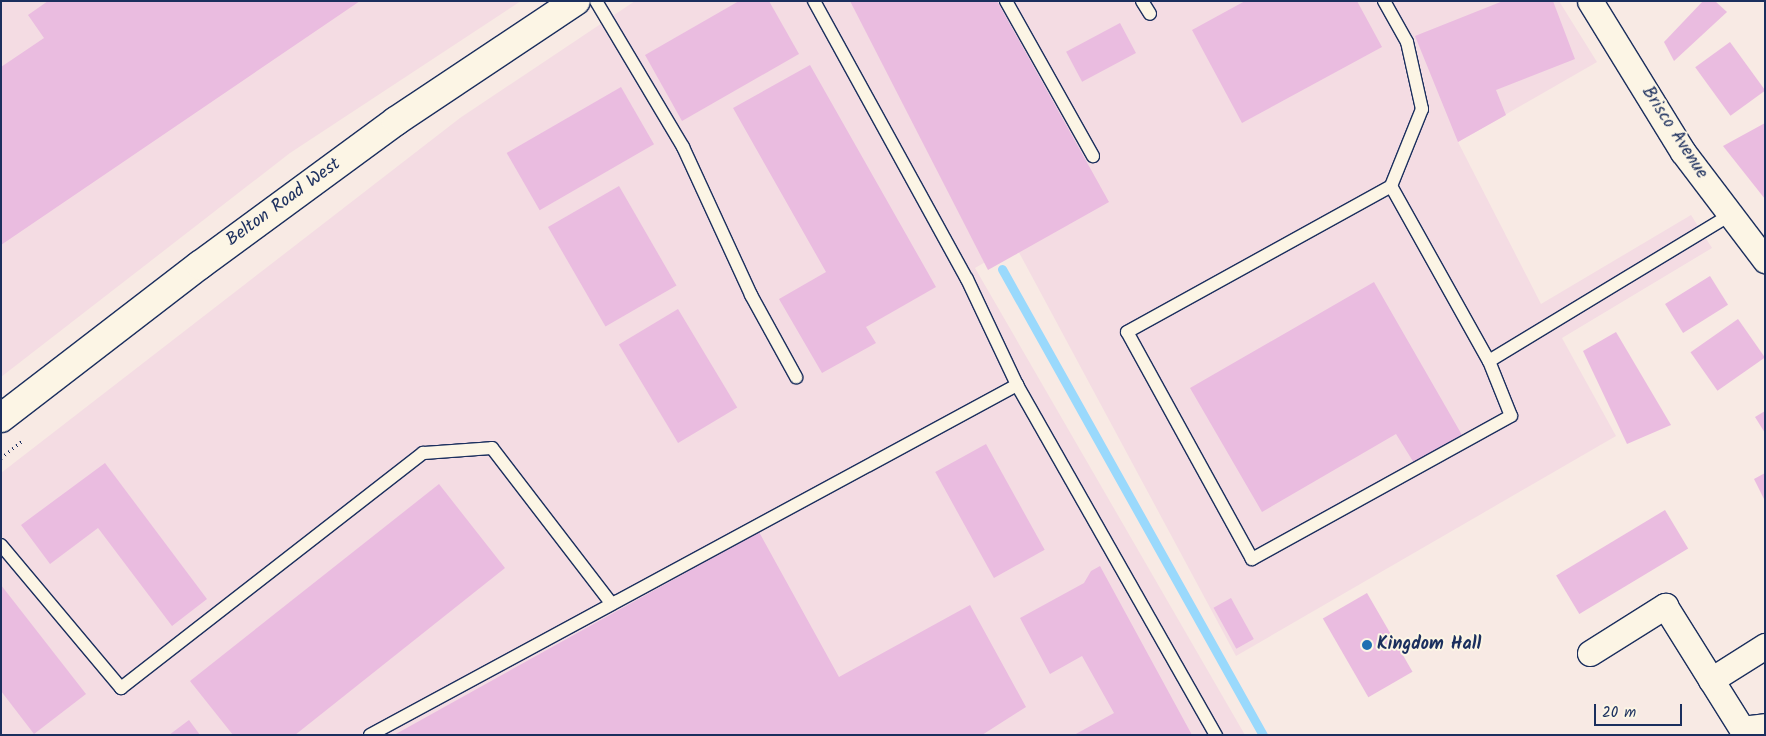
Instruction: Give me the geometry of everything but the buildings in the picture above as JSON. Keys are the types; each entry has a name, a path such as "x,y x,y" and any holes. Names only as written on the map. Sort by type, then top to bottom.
{"street":[{"name":"Belton Road West","path":"1,418 192,271 396,120 576,1"},
{"name":"Brisco Avenue","path":"1590,1 1683,152 1765,260"},
{"path":"1590,653 1665,606 1742,729 1765,726"},
{"path":"1711,680 1765,646"}],"lane":[{"path":"596,1 683,147 752,295 796,377"},
{"path":"814,1 967,279 1017,385 1216,735"},
{"path":"1006,1 1093,156"},
{"path":"1142,1 1150,14"},
{"path":"1384,1 1407,42 1422,110 1391,186 1127,332 1252,560 1511,416 1489,361 1391,186"},
{"path":"1489,361 1730,215"},
{"path":"370,735 1017,385"},
{"path":"1,545 121,688 422,453 492,448 611,603"}],"shaded area":[{"path":"1,1 521,1 290,153 1,377"},
{"path":"635,1 1559,1 1597,62 1458,142 1541,304 1691,215 1712,248 1562,338 1616,436 1236,656 1015,245 975,268 1245,735 1,735 1,473 460,118"}],"waterway":[{"path":"1002,269 1263,735"}],"place":[{"name":"Kingdom Hall","path":"1367,645"}]}
